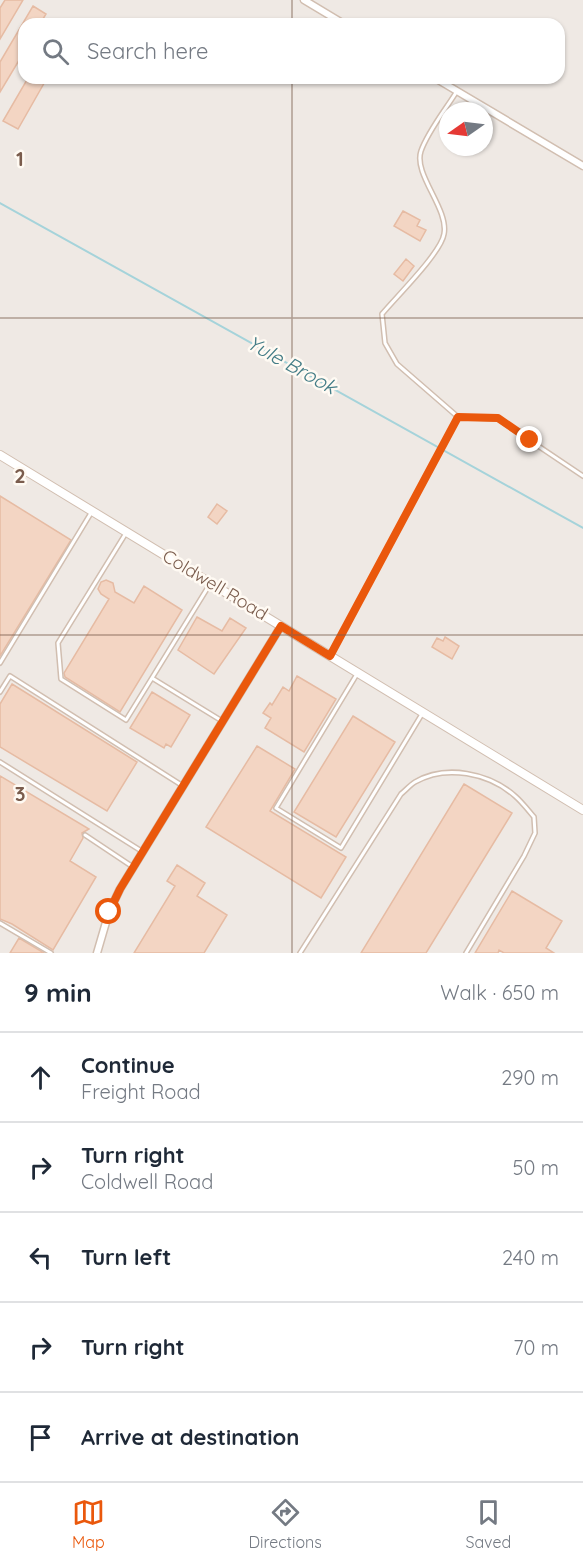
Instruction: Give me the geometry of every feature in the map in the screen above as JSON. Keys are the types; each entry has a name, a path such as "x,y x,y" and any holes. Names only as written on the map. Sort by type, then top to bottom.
{"street":[{"path":"304,0 334,18"},
{"path":"445,84 583,166"},
{"name":"Coldwell Road","path":"0,455 583,810"},
{"path":"97,953 109,912 133,867 281,626"}],"lane":[{"path":"457,91 420,153 421,167 439,207 444,233 434,255 382,314 385,343 397,364 458,417 498,418 583,476"},
{"path":"330,656 458,417"},
{"path":"0,663 93,511"},
{"path":"127,531 58,644 61,680 126,720 211,583"},
{"path":"357,672 276,808 341,848 423,712"},
{"path":"0,692 10,676 183,786"},
{"path":"152,678 223,721"},
{"path":"0,762 143,852"},
{"path":"300,953 400,794 415,782 434,774 468,773 494,782 515,796 534,817 535,833 524,856 466,953"},
{"path":"85,835 133,867"},
{"path":"0,923 51,953"}],"shaded area":[{"path":"0,0 583,0 583,953 0,953"}],"building":[{"path":"5,0 23,0 0,39 0,8"},
{"path":"33,6 46,14 44,18 26,18"},
{"path":"18,31 18,62 0,92 0,62"},
{"path":"25,84 44,84 18,129 3,121"},
{"path":"403,211 420,220 417,226 426,230 420,241 394,226"},
{"path":"406,259 414,266 403,281 394,274"},
{"path":"0,496 71,540 0,656"},
{"path":"217,504 227,511 217,524 208,517"},
{"path":"106,580 113,583 115,592 134,603 144,586 182,610 120,712 65,677 64,673 109,599 98,589 101,582"},
{"path":"197,617 222,631 230,618 246,628 214,674 178,650"},
{"path":"445,637 459,646 452,659 432,647 437,638 443,641"},
{"path":"297,676 336,699 304,752 265,728 271,718 263,713 270,703 272,705 283,687 289,691"},
{"path":"12,684 137,762 107,811 0,747 0,704"},
{"path":"152,692 190,715 171,747 166,744 164,748 130,728"},
{"path":"353,716 395,742 336,837 294,812"},
{"path":"257,746 295,769 270,811 346,857 321,898 206,827"},
{"path":"0,776 89,829 82,833 83,838 70,861 96,877 53,950 0,919"},
{"path":"464,784 512,813 426,953 361,953"},
{"path":"177,865 205,883 197,896 227,915 204,953 134,953 175,886 167,881"},
{"path":"512,891 562,921 546,948 554,953 504,953 499,950 498,953 475,953"},
{"path":"19,938 44,953 10,953"}],"waterway":[{"name":"Yule Brook","path":"0,203 583,528"}],"route":[{"path":"109,912 120,889 281,626 330,656 458,417 498,418 530,440"}]}
